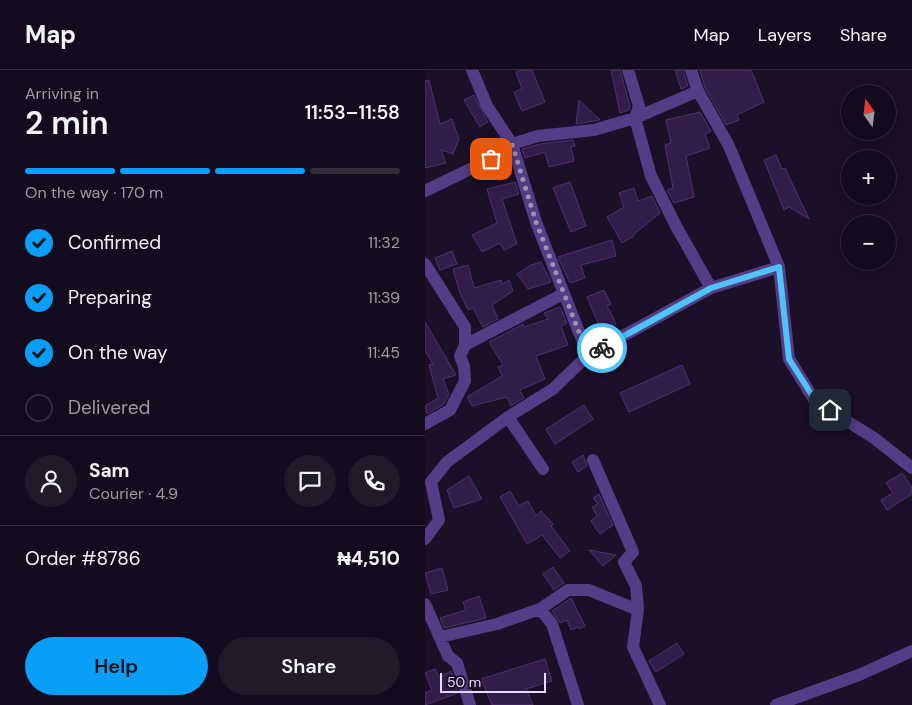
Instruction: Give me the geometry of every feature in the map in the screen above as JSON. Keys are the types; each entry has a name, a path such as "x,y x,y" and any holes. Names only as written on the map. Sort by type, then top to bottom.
{"street":[{"path":"472,70 487,106 512,144 536,222 588,355"},
{"path":"628,70 639,106 635,118 651,176 675,226 711,288"},
{"path":"691,70 698,91 721,130 779,267 789,359 815,400 874,438 912,468"},
{"path":"425,191 491,159 512,144 538,136 594,130 635,118 698,91"},
{"path":"425,264 465,327 465,345 460,356 464,366 465,381 450,410 425,424"},
{"path":"425,539 439,520 428,483 431,482 447,462 508,417 553,389 588,355 711,288 779,267"},
{"path":"465,345 563,294"},
{"path":"508,417 543,469"},
{"path":"593,460 633,552 624,562 636,586 638,610 633,647 660,705"},
{"path":"440,637 497,624 540,609 568,590 589,590 638,610"},
{"path":"425,604 448,656 457,662 470,705"},
{"path":"540,609 552,624 578,705"},
{"path":"775,705 859,676 912,650"}],"building":[{"path":"532,70 545,102 522,111 514,92 522,89 516,72"},
{"path":"611,70 620,70 630,106 629,110 620,113"},
{"path":"675,70 683,70 688,86 681,89"},
{"path":"700,70 751,70 764,102 737,115 739,120 726,125 705,88"},
{"path":"429,80 440,124 452,119 459,139 453,154 441,150 446,163 425,168 425,81"},
{"path":"474,95 488,122 480,127 464,100"},
{"path":"579,100 600,120 576,124"},
{"path":"700,112 711,131 705,134 710,148 686,156 694,197 674,203 667,190 673,188 665,145 671,143 666,120"},
{"path":"573,140 575,146 571,147 574,161 549,167 545,152 525,158 522,149 540,144"},
{"path":"776,155 782,169 785,168 809,219 789,207 784,210 764,160"},
{"path":"515,182 519,194 502,199 517,244 504,250 500,243 482,252 472,235 497,223 487,189"},
{"path":"570,182 586,226 571,232 553,188"},
{"path":"634,188 638,201 652,196 660,213 634,236 622,243 607,217 624,207 619,193"},
{"path":"612,240 616,256 581,265 585,278 570,283 558,257"},
{"path":"452,251 457,264 440,270 435,258"},
{"path":"541,262 551,282 528,289 517,274 531,265"},
{"path":"468,265 474,288 501,280 502,284 509,280 513,291 492,305 498,319 483,327 473,308 468,310 460,293 453,269"},
{"path":"604,290 611,304 607,306 616,324 602,332 587,297"},
{"path":"560,307 567,323 561,326 568,345 536,356 545,379 520,390 524,398 511,406 507,397 472,406 467,397 502,376 498,367 503,365 489,342 523,324 524,327 548,319 544,313"},
{"path":"425,322 456,375 443,379 449,394 444,404 427,414 425,406 438,398 429,365 433,364 425,351"},
{"path":"682,365 690,384 629,412 620,393"},
{"path":"584,405 593,419 555,444 546,429"},
{"path":"583,455 587,466 578,472 572,462"},
{"path":"902,473 912,487 912,494 887,510 881,500 893,493 886,483"},
{"path":"469,476 482,499 454,508 447,490"},
{"path":"510,491 519,506 528,501 536,516 541,511 553,524 551,526 570,551 560,558 542,535 527,544 500,497"},
{"path":"599,494 613,525 600,534 591,521 597,516 592,507 598,504 593,498"},
{"path":"589,550 616,555 603,566"},
{"path":"553,567 564,583 554,590 543,574"},
{"path":"442,568 448,590 431,594 425,573"},
{"path":"479,596 486,618 444,628 440,618 466,610 463,602"},
{"path":"571,598 585,626 579,629 578,627 571,630 567,620 560,623 552,611"},
{"path":"677,643 684,654 656,672 649,661"},
{"path":"545,659 552,681 526,689 533,705 492,705 481,679"},
{"path":"435,669 439,677 451,671 458,693 425,705 425,693 432,690 425,673"}],"way so far":[{"path":"491,159 512,144 536,222 588,355 602,348"}],"route":[{"path":"602,348 711,288 779,267 789,359 815,400 830,410"}]}
